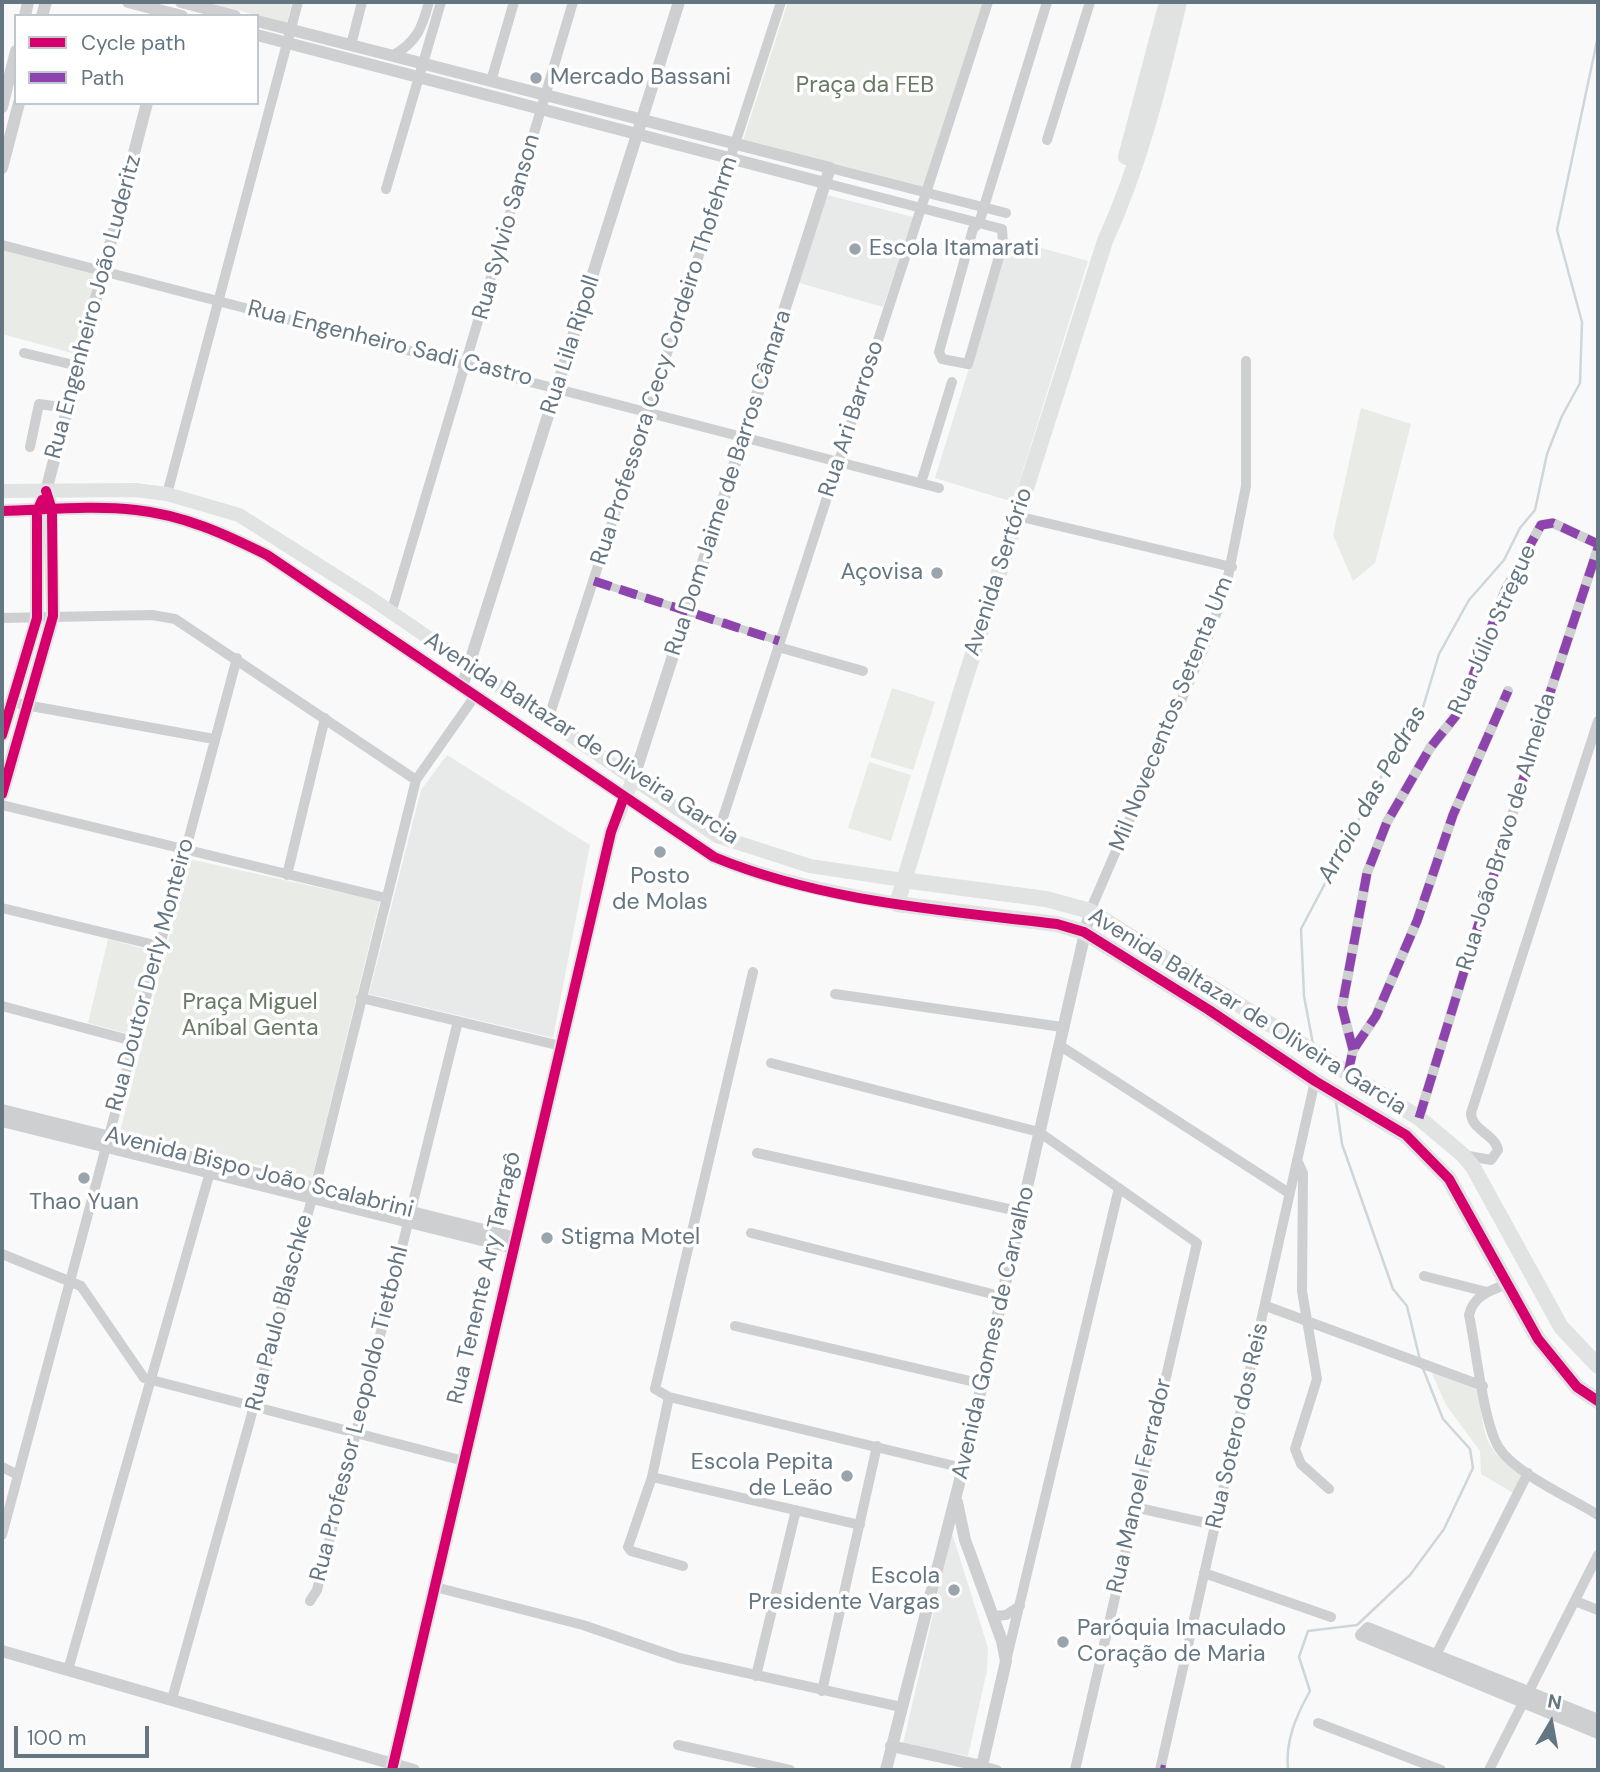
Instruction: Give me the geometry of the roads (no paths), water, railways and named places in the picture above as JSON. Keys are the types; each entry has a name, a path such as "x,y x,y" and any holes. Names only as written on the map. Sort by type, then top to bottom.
{"main road":[{"name":"Avenida Sertório","path":"897,904 1105,241 1167,2"},
{"name":"Avenida Sertório","path":"1105,241 1128,185 1158,93 1179,2"},
{"name":"Avenida Baltazar de Oliveira Garcia","path":"2,491 135,490 167,494 226,510 262,527 717,836 810,866 1046,899 1090,911 1419,1118 1463,1155 1473,1167 1561,1327 1598,1366"},
{"path":"2,794 53,616 52,510 46,491"},
{"name":"Rua Engenheiro João Luderitz","path":"37,510 46,491"},
{"name":"Avenida Baltazar de Oliveira Garcia","path":"2,511 134,509 171,516 218,530 267,555 714,857 746,870 825,891 897,904 1057,924 1084,932 1319,1083 1406,1135 1449,1179 1538,1339 1577,1387 1598,1401"},
{"path":"2,735 37,618 37,510"},
{"name":"Rua Dom Jaime de Barros Câmara","path":"624,797 633,780"},
{"name":"Rua Tenente Ary Tarragô","path":"393,1768 611,832 624,797"}],"street":[{"path":"128,2 175,12"},
{"path":"181,2 227,14"},
{"path":"167,494 298,2"},
{"path":"351,45 362,2"},
{"path":"393,56 414,41 421,32 429,2"},
{"path":"386,189 410,99 420,78 441,2"},
{"path":"491,81 514,2"},
{"name":"Rua Sylvio Sanson","path":"391,613 573,2"},
{"name":"Rua Lila Ripoll","path":"469,692 468,667 679,2"},
{"name":"Rua Professora Cecy Cordeiro Thofehrm","path":"548,720 781,2"},
{"name":"Rua Ari Barroso","path":"717,836 837,461 923,209 988,2"},
{"path":"259,36 923,209 979,223 1002,229 1004,238 970,361 964,365 942,359 939,352 973,229 979,223 1047,2"},
{"path":"1047,140 1090,2"},
{"path":"259,22 1006,213"},
{"path":"2,107 14,59"},
{"path":"2,168 18,105"},
{"name":"Rua Engenheiro João Luderitz","path":"46,491 146,105"},
{"name":"Rua Dom Jaime de Barros Câmara","path":"633,780 830,168"},
{"name":"Rua Engenheiro Sadi Castro","path":"2,245 467,363 939,488"},
{"path":"24,354 78,366"},
{"name":"Mil Novecentos Setenta Um","path":"1090,911 1203,650 1232,567 1248,457 1246,361"},
{"path":"921,483 952,382"},
{"path":"30,447 40,404 67,408"},
{"path":"1017,516 1232,567"},
{"name":"Rua Júlio Stregue","path":"1353,1050 1342,1007 1367,873 1387,822 1430,747 1458,712 1505,591 1545,522 1598,546"},
{"name":"Rua João Bravo de Almeida","path":"1419,1118 1545,708 1598,546"},
{"path":"594,581 863,671"},
{"path":"2,618 163,616 184,623 416,780"},
{"name":"Rua Doutor Derly Monteiro","path":"2,1535 6,1508 18,1475 237,658"},
{"path":"1348,1073 1353,1050 1376,1016 1418,921 1453,815 1508,691"},
{"name":"Rua Paulo Blaschke","path":"172,1699 314,1194 416,780 469,692"},
{"path":"11,702 214,739"},
{"path":"287,874 325,718"},
{"path":"1463,1155 1490,1160 1498,1150 1493,1140 1473,1123 1471,1113 1598,721"},
{"path":"2,805 386,898"},
{"path":"2,908 159,946"},
{"name":"Avenida Gomes de Carvalho","path":"981,1768 1006,1661 994,1616 965,1540 956,1498 1090,911"},
{"path":"753,972 656,1382 657,1392 963,1468"},
{"path":"835,993 1062,1027"},
{"path":"361,998 561,1046"},
{"path":"2,1006 133,1041"},
{"name":"Rua Professor Leopoldo Tietbohl","path":"310,1601 317,1590 458,1021"},
{"path":"1059,1045 1289,1193"},
{"path":"771,1063 1039,1132 1119,1188 1006,1661"},
{"name":"Rua Sotero dos Reis","path":"1162,1770 1289,1193 1319,1083"},
{"name":"Avenida Bispo João Scalabrini","path":"2,1110 106,1141 515,1243"},
{"name":"Avenida Bispo João Scalabrini","path":"2,1121 106,1141"},
{"path":"757,1153 1022,1212"},
{"path":"1297,1160 1303,1173 1300,1235 1302,1292 1317,1379 1296,1449 1301,1464 1329,1489"},
{"path":"68,1670 211,1168"},
{"name":"Rua Manoel Ferrador","path":"1075,1770 1197,1242 1119,1188"},
{"path":"751,1233 1004,1297"},
{"path":"2,1254 70,1280 86,1292 140,1375 151,1380 464,1461"},
{"path":"1424,1276 1487,1292"},
{"path":"1507,1284 1487,1292 1473,1304 1469,1315 1491,1425 1500,1448 1528,1473 1598,1515"},
{"path":"1266,1306 1483,1386"},
{"path":"735,1326 983,1384"},
{"path":"669,1397 652,1477 628,1547 631,1551 683,1566"},
{"path":"822,1692 877,1446"},
{"path":"2,1466 18,1475"},
{"path":"1436,1655 1528,1473"},
{"path":"652,1477 860,1525"},
{"path":"886,1770 956,1498"},
{"path":"1134,1507 1215,1525"},
{"path":"756,1676 796,1510"},
{"path":"1489,1770 1598,1555"},
{"path":"1204,1573 1331,1617"},
{"path":"435,1587 583,1625 679,1658 822,1692 901,1707"},
{"path":"1575,1601 1598,1610"},
{"path":"994,1616 1006,1615 1020,1606"},
{"path":"1598,1720 1524,1697 1361,1636 1368,1628 1436,1655 1524,1697 1598,1733"},
{"path":"2,1651 172,1699 393,1768 414,1770"},
{"path":"1318,1723 1441,1770"},
{"path":"678,1745 790,1770"},
{"path":"891,1746 997,1770"}],"waterway":[{"name":"Arroio das Pedras","path":"1313,1044 1304,996 1301,929 1388,764 1421,714 1439,654 1469,600 1504,560 1520,528 1535,510 1547,454 1562,416 1580,383 1582,322 1557,230 1598,36"},
{"name":"Arroio das Pedras","path":"1336,1102 1342,1144 1393,1289 1407,1306 1420,1360"},
{"name":"Arroio das Pedras","path":"1288,1770 1288,1749 1293,1729 1310,1691 1299,1657 1308,1631 1357,1625 1410,1575 1444,1529 1473,1468 1470,1449 1443,1419 1422,1366"}],"place":[{"name":"Mercado Bassani","path":"536,78"},
{"name":"Escola Itamarati","path":"855,249"},
{"name":"Açovisa","path":"937,573"},
{"name":"Posto de Molas","path":"660,852"},
{"name":"Thao Yuan","path":"84,1178"},
{"name":"Stigma Motel","path":"547,1238"},
{"name":"Escola Pepita de Leão","path":"847,1476"},
{"name":"Escola Presidente Vargas","path":"954,1590"},
{"name":"Paróquia Imaculado Coração de Maria","path":"1063,1642"}],"park label":[{"name":"Praça da FEB","path":"865,86"},
{"name":"Praça Miguel Aníbal Genta","path":"250,1016"}]}
